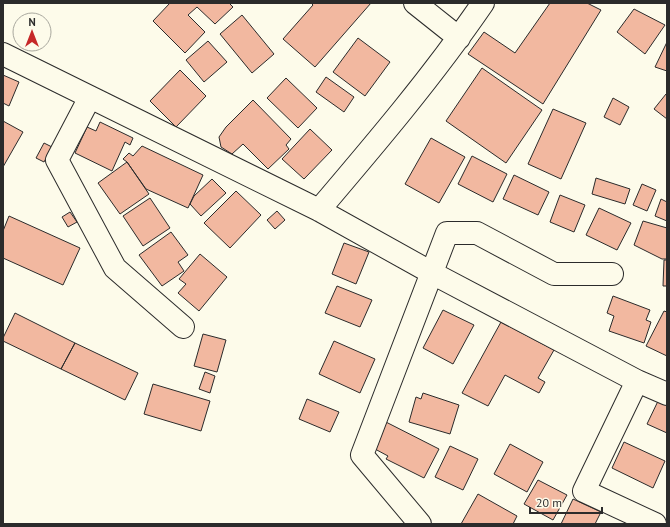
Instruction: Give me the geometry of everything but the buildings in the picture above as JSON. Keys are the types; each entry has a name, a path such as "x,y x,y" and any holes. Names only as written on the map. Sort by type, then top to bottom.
{"street":[{"path":"415,3 459,38"},
{"path":"319,210 391,126 459,38 483,3"},
{"path":"3,54 319,210 432,273 637,381 667,394"},
{"path":"90,97 57,160 115,268 183,328"},
{"path":"420,524 362,455 447,233 477,233 554,274 612,274"},
{"path":"637,381 584,491 655,524"}]}
